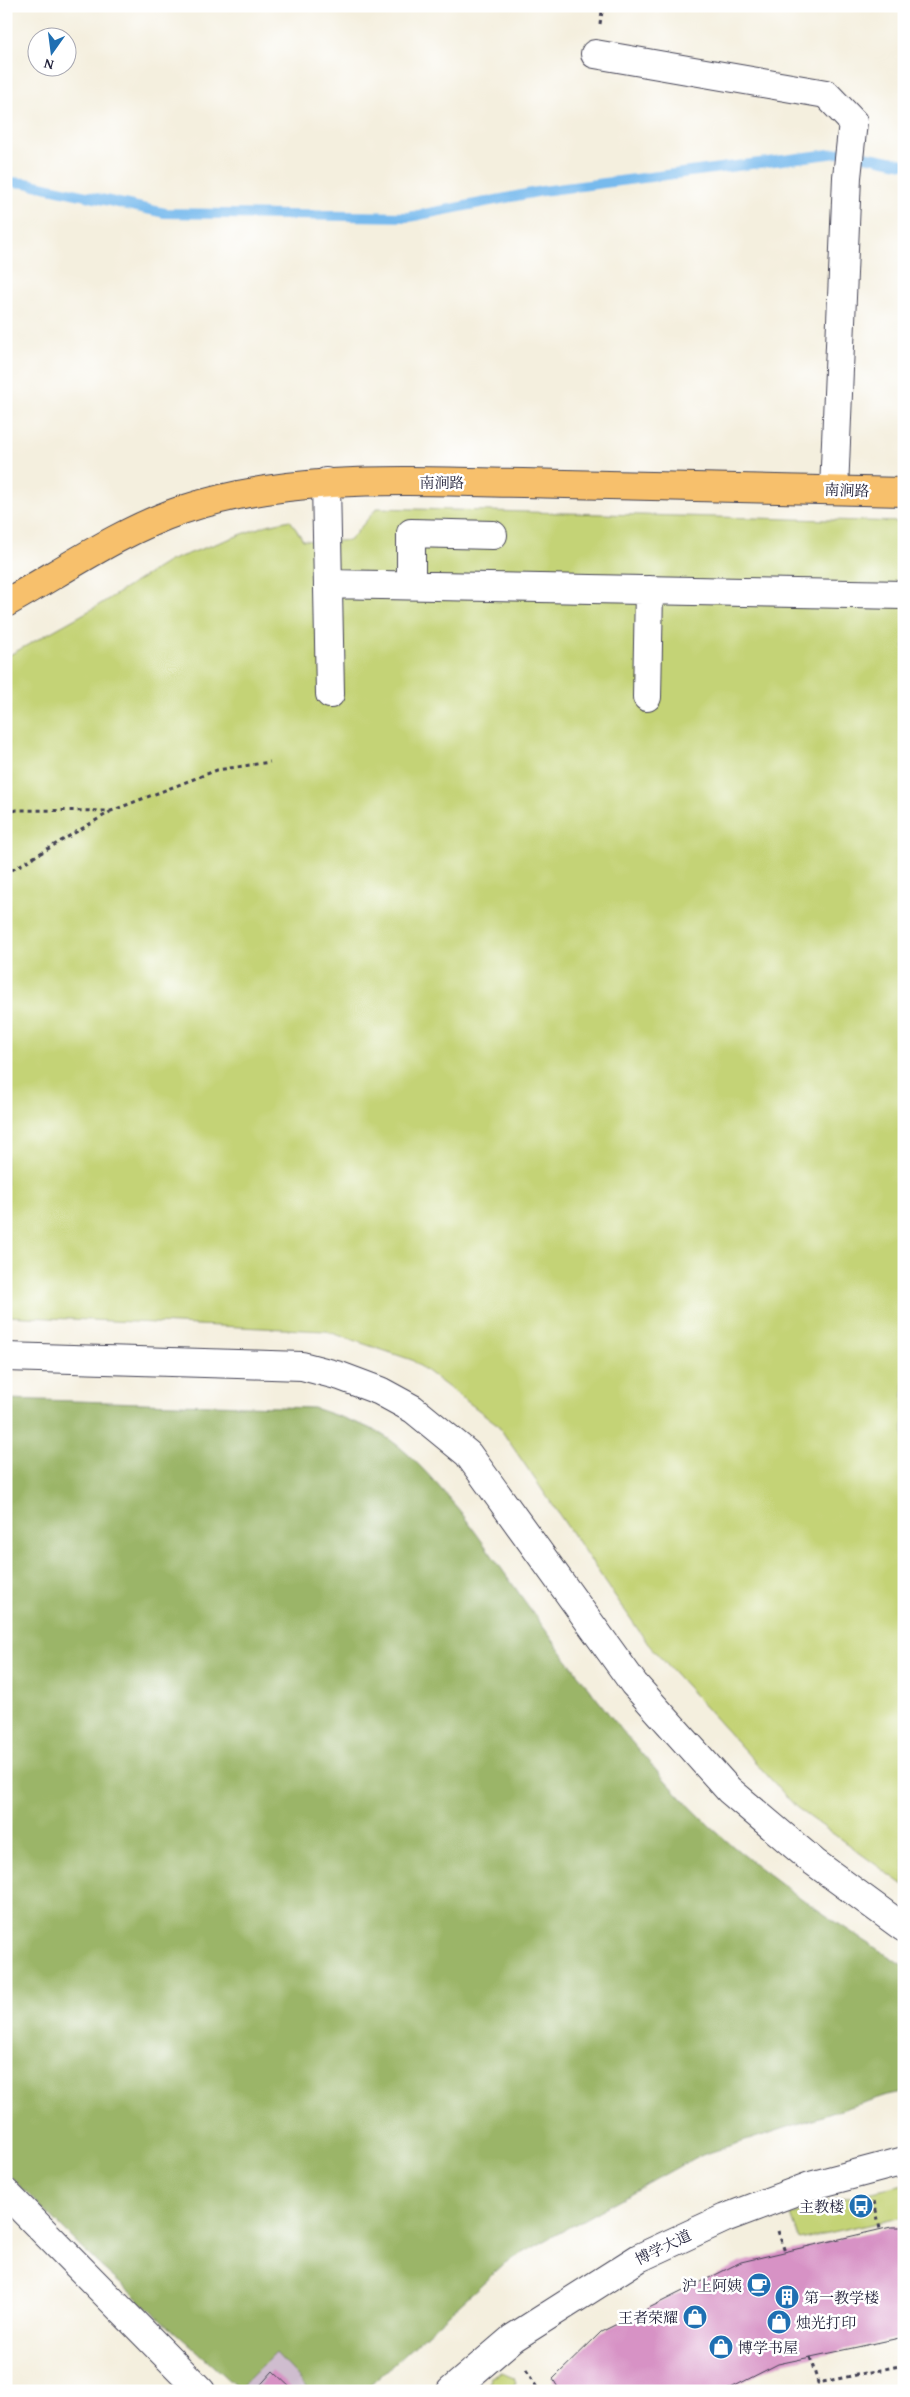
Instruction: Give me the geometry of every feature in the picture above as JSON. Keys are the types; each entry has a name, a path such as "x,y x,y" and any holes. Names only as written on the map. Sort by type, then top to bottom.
{"main road":[{"name":"南涧路","path":"6,604 126,535 183,510 249,494 326,482 580,484 904,492"}],"street":[{"path":"595,54 826,94 854,122 847,177 834,490"},
{"path":"326,482 330,694"},
{"path":"411,585 411,533 493,535"},
{"path":"328,584 904,595"},
{"path":"647,697 649,590"},
{"path":"6,1356 302,1366 348,1379 380,1391 413,1409 468,1454 634,1684 729,1790 814,1862 904,1928"},
{"name":"博学大道","path":"451,2391 513,2338 639,2258 724,2218 810,2186 904,2161"},
{"path":"6,2193 201,2391"}],"path":[{"path":"12,870 111,811 217,770 270,762"},
{"path":"6,814 27,810 111,811"},
{"path":"810,2358 818,2383 904,2365"}],"shaded area":[{"path":"275,2353 311,2391 239,2389"}],"green space":[{"path":"377,508 904,522 904,1885 796,1807 648,1644 497,1424 412,1360 326,1331 6,1316 6,657 94,608 169,561 267,525 290,520 303,540 327,542 350,540"},
{"path":"6,1399 314,1408 353,1421 389,1439 408,1454 460,1511 578,1675 609,1715 675,1791 711,1827 756,1865 829,1918 904,1966 904,2092 887,2095 696,2157 505,2263 364,2391 311,2391 275,2353 239,2389 97,2263 6,2172"},
{"path":"904,2185 904,2217 800,2240 791,2215 822,2203"},
{"path":"501,2373 514,2378 516,2384 508,2388 509,2391 488,2391 491,2377"},
{"path":"904,2383 904,2391 861,2391"}],"building":[{"name":"第一教学楼","path":"891,2227 904,2227 904,2337 778,2364 725,2391 560,2391 553,2379 601,2332 741,2262"},
{"path":"273,2371 294,2391 255,2391"}],"waterway":[{"path":"6,182 26,183 165,213 409,217 542,191 845,152 904,164"}],"place":[{"name":"主教楼","path":"861,2206"},
{"name":"沪上阿姨","path":"759,2285"},
{"name":"第一教学楼","path":"787,2297"},
{"name":"王者荣耀","path":"695,2317"},
{"name":"烛光打印","path":"779,2322"},
{"name":"博学书屋","path":"721,2347"}]}
